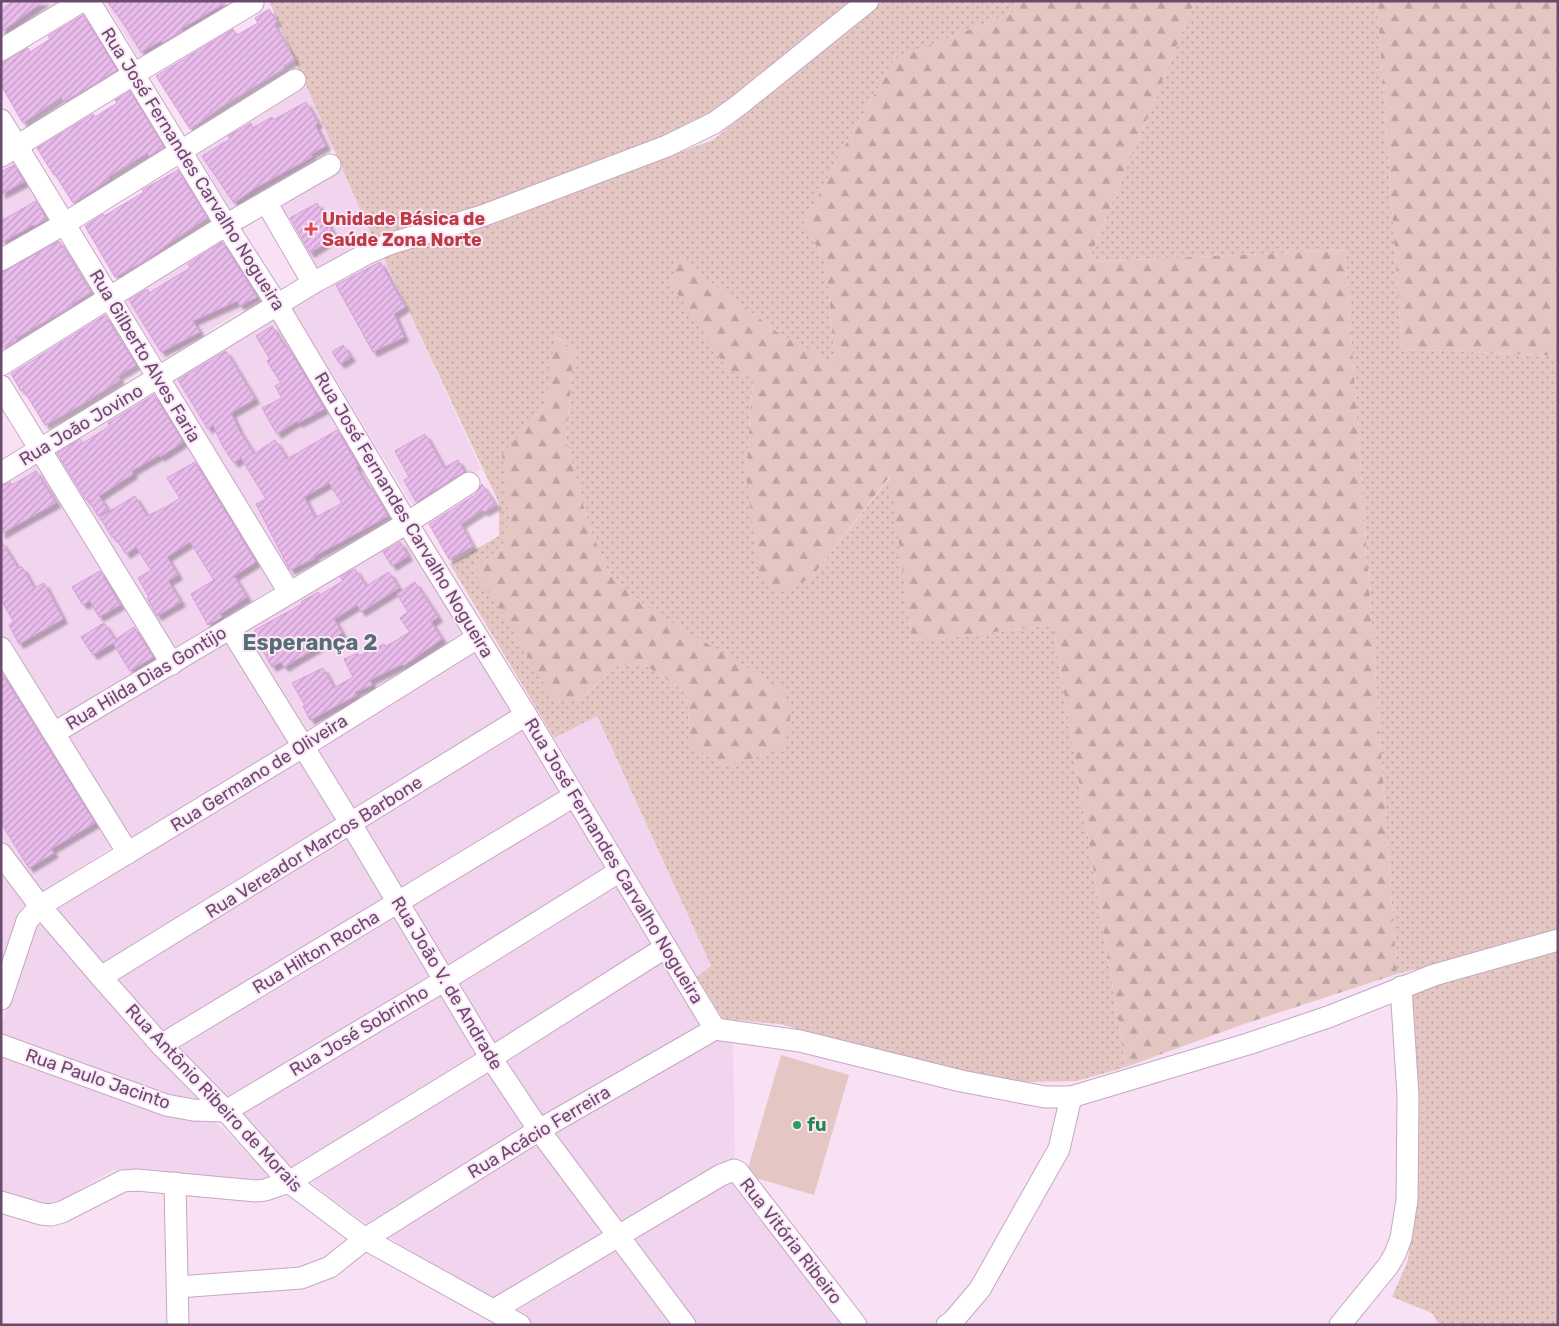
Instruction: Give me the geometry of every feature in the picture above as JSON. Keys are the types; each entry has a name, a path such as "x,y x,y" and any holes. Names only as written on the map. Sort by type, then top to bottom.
{"street":[{"path":"1,50 82,1"},
{"name":"Rua José Fernandes Carvalho Nogueira","path":"89,1 226,225 278,306 407,523 716,1030"},
{"name":"Rua João Jovino","path":"1,473 314,283 368,253 389,244 482,216 692,135 739,106 868,1"},
{"path":"9,152 253,3"},
{"path":"1,260 64,224 295,80"},
{"name":"Rua Gilberto Alves Faria","path":"1,120 9,152 64,224 289,592"},
{"path":"1,365 109,296 330,164"},
{"path":"266,202 314,283"},
{"path":"1,386 172,664"},
{"name":"Rua Hilda Dias Gontijo","path":"54,733 407,523 469,483"},
{"name":"Rua João V. de Andrade","path":"230,628 304,746 491,1058 539,1130 685,1325"},
{"name":"Rua Germano de Oliveira","path":"40,906 478,638"},
{"path":"1,648 128,853"},
{"name":"Rua Vereador Marcos Barbone","path":"101,977 526,716"},
{"name":"Rua Hilton Rocha","path":"161,1045 574,796"},
{"name":"Rua Antônio Ribeiro de Morais","path":"1,854 40,906 101,977 161,1045 226,1111 289,1182 365,1239 520,1325"},
{"name":"Rua José Sobrinho","path":"226,1111 445,980 620,871"},
{"path":"1,999 27,921 40,906"},
{"path":"716,1030 800,1041 971,1083 1045,1097 1071,1097 1248,1044 1328,1017 1434,975 1558,940"},
{"path":"1,1202 40,1214 51,1215 62,1212 123,1182 137,1180 256,1191 289,1182 491,1058 666,947"},
{"path":"1340,1325 1388,1266 1401,1238 1407,1200 1408,1096 1401,987"},
{"name":"Rua Acácio Ferreira","path":"178,1287 301,1278 330,1267 365,1239 539,1130 716,1030"},
{"name":"Rua Paulo Jacinto","path":"1,1045 166,1105 193,1110 226,1111"},
{"path":"949,1323 980,1289 1059,1149 1071,1097"},
{"name":"Rua Vitória Ribeiro","path":"619,1236 721,1175 734,1170 738,1172 856,1325"},
{"path":"175,1183 178,1325"},
{"path":"494,1310 619,1236"}],"shaded area":[{"path":"1,1 63,1 1,38"},
{"path":"104,1 234,1 140,60"},
{"path":"304,82 333,147 231,211 194,149"},
{"path":"15,156 55,221 1,254 1,164"},
{"path":"339,161 374,241 309,275 267,204","holes":["317,203 335,237 307,255 288,220"]},
{"path":"223,233 263,297 162,360 122,295"},
{"path":"381,252 481,469 414,508 289,302"},
{"path":"273,315 394,515 292,577 171,376"},
{"path":"155,385 280,587 174,652 49,450"},
{"path":"39,456 163,659 55,725 1,637 1,479"},
{"path":"406,531 468,633 306,730 245,630"},
{"path":"229,634 293,741 127,840 63,733"},
{"path":"476,648 517,712 353,814 313,749"},
{"path":"1,661 115,845 42,892 1,837"},
{"path":"596,715 711,967 697,977 554,738"},
{"path":"527,726 566,793 401,895 361,830"},
{"path":"301,752 344,821 105,967 54,906"},
{"path":"572,802 612,867 449,969 408,904"},
{"path":"350,833 389,898 164,1033 111,974"},
{"path":"1,857 28,896 1,973"},
{"path":"619,880 660,944 493,1047 453,983"},
{"path":"396,908 438,977 227,1101 173,1042"},
{"path":"38,916 205,1101 182,1100 1,1033 1,1027"},
{"path":"664,955 706,1021 539,1124 499,1059"},
{"path":"442,986 484,1056 293,1169 234,1110"},
{"path":"714,1036 733,1041 735,1158 623,1228 548,1131"},
{"path":"1,1054 176,1117 216,1122 274,1180 252,1188 113,1170 56,1203 35,1209 1,1197"},
{"path":"488,1063 530,1129 370,1226 332,1199 306,1177"},
{"path":"535,1136 611,1234 493,1306 378,1230"},
{"path":"733,1172 850,1325 697,1325 628,1236"},
{"path":"616,1250 675,1325 523,1325 507,1316"}],"green space":[{"path":"269,1 854,1 711,120 477,212 374,241"},
{"path":"883,1 1016,1 1014,12 895,59 838,158 803,225 826,261 835,364 780,334 681,260 670,282 753,379 746,475 811,578 891,476 912,642 1053,625 1126,1067 1077,1081 1022,1082 971,1073 863,1047 780,1024 723,1019 697,977 711,966 597,716 554,738 450,564 499,536 499,503 381,252 487,223 713,140","holes":["556,336 574,350 566,440 589,526 610,575 647,607 785,747 690,744 687,693 642,663 617,666 578,701 472,570 502,549 510,519 503,454 545,407"]},
{"path":"1016,1 1195,1 1088,262 1345,250 1397,974 1241,1025 1126,1067 1053,625 912,642 890,476 811,578 779,592 759,571 746,475 753,379 727,369 670,282 680,259 780,334 835,363 826,261 803,225 838,158 895,59 1014,12"},
{"path":"1195,1 1377,1 1402,349 1558,356 1558,933 1397,974 1345,250 1088,262"},
{"path":"1377,1 1558,1 1558,356 1402,349"},
{"path":"555,336 574,350 566,440 589,526 610,575 647,607 782,689 791,712 785,748 723,768 690,744 687,693 642,663 617,666 578,701 553,699 493,597 472,570 502,549 510,519 502,454 545,407"},
{"path":"1558,946 1558,1325 1439,1325 1432,1313 1392,1297 1408,1260 1414,1195 1406,992"},
{"name":"fu","path":"781,1055 849,1075 814,1195 746,1175"}],"building":[{"path":"13,1 44,1 1,32 1,10"},
{"path":"107,1 228,1 181,29 182,31 162,43 161,41 141,52"},
{"path":"269,9 277,22 274,24 295,60 190,129 156,76 233,29 237,35 258,23 255,18"},
{"path":"83,15 117,70 64,102 61,97 23,123 1,85 1,63 28,48 30,52 50,39 48,36"},
{"path":"130,91 164,147 149,156 147,153 108,177 109,179 73,203 37,148 93,114 95,117 117,103 115,100"},
{"path":"306,102 318,123 315,125 326,146 311,154 312,157 255,188 234,203 202,156 230,139 228,136 251,123 253,128 272,117 273,120"},
{"path":"14,165 24,182 1,194 1,172"},
{"path":"178,170 207,218 148,259 115,277 85,226"},
{"path":"36,201 46,219 1,243 1,221"},
{"name":"Unidade Básica de Saúde Zona Norte","path":"317,203 335,237 310,253 290,218"},
{"path":"59,241 91,292 1,349 1,273"},
{"path":"222,242 257,297 240,306 237,301 193,321 200,332 161,352 129,300 147,289 149,293 190,268 188,264"},
{"path":"380,262 405,307 394,314 404,337 373,352 336,285"},
{"path":"105,315 136,365 118,376 120,380 45,425 23,389 21,391 11,374"},
{"path":"272,326 294,357 324,409 298,423 297,421 277,434 262,408 282,398 275,386 281,383 267,361 270,359 256,336"},
{"path":"343,345 351,357 340,364 332,352"},
{"path":"226,351 255,399 231,413 254,454 275,440 287,459 337,430 369,489 372,488 388,516 314,556 315,558 290,570 256,504 266,499 241,458 234,463 222,445 213,425 208,429 178,380","holes":["329,483 342,503 315,518 304,497"]},
{"path":"154,395 183,442 160,457 159,455 132,471 133,474 99,496 108,510 98,516 57,453 80,439 83,443 110,426 108,423"},
{"path":"425,434 444,468 458,460 464,472 416,502 404,480 409,477 395,451"},
{"path":"195,462 256,562 234,576 247,597 220,614 222,617 208,625 191,594 214,580 190,542 167,557 178,575 168,581 181,602 157,616 138,578 151,570 136,547 126,554 114,536 112,537 100,517 135,496 147,516 166,507 180,498 167,478"},
{"path":"36,471 56,503 1,534 1,486 10,482 12,485"},
{"path":"482,484 496,505 484,512 482,510 461,524 473,546 449,559 429,524 476,494"},
{"path":"1,541 18,568 22,567 34,588 44,583 63,619 19,644 9,625 14,622 1,600"},
{"path":"400,542 408,556 392,566 383,552"},
{"path":"355,569 366,586 389,572 399,588 361,612 357,605 334,619 342,633 284,667 281,662 272,667 255,630 302,604 301,602 318,592 320,595 343,581 340,577"},
{"path":"100,571 120,605 99,617 90,601 83,605 72,587"},
{"path":"415,582 438,617 431,622 442,639 403,666 402,664 370,680 372,685 355,692 357,695 310,720 303,706 305,705 292,683 323,668 334,688 353,677 344,659 358,653 359,656 384,644 385,647 410,632 400,618 408,612 397,594"},
{"path":"104,623 115,640 134,627 153,657 130,671 113,643 93,655 81,637"},
{"path":"1,672 95,823 51,849 54,853 29,868 1,823"}],"place":[{"name":"Unidade Básica de Saúde Zona Norte","path":"311,229"},
{"name":"fu","path":"797,1125"}],"district":[{"name":"Esperança 2","path":"310,642"}]}
